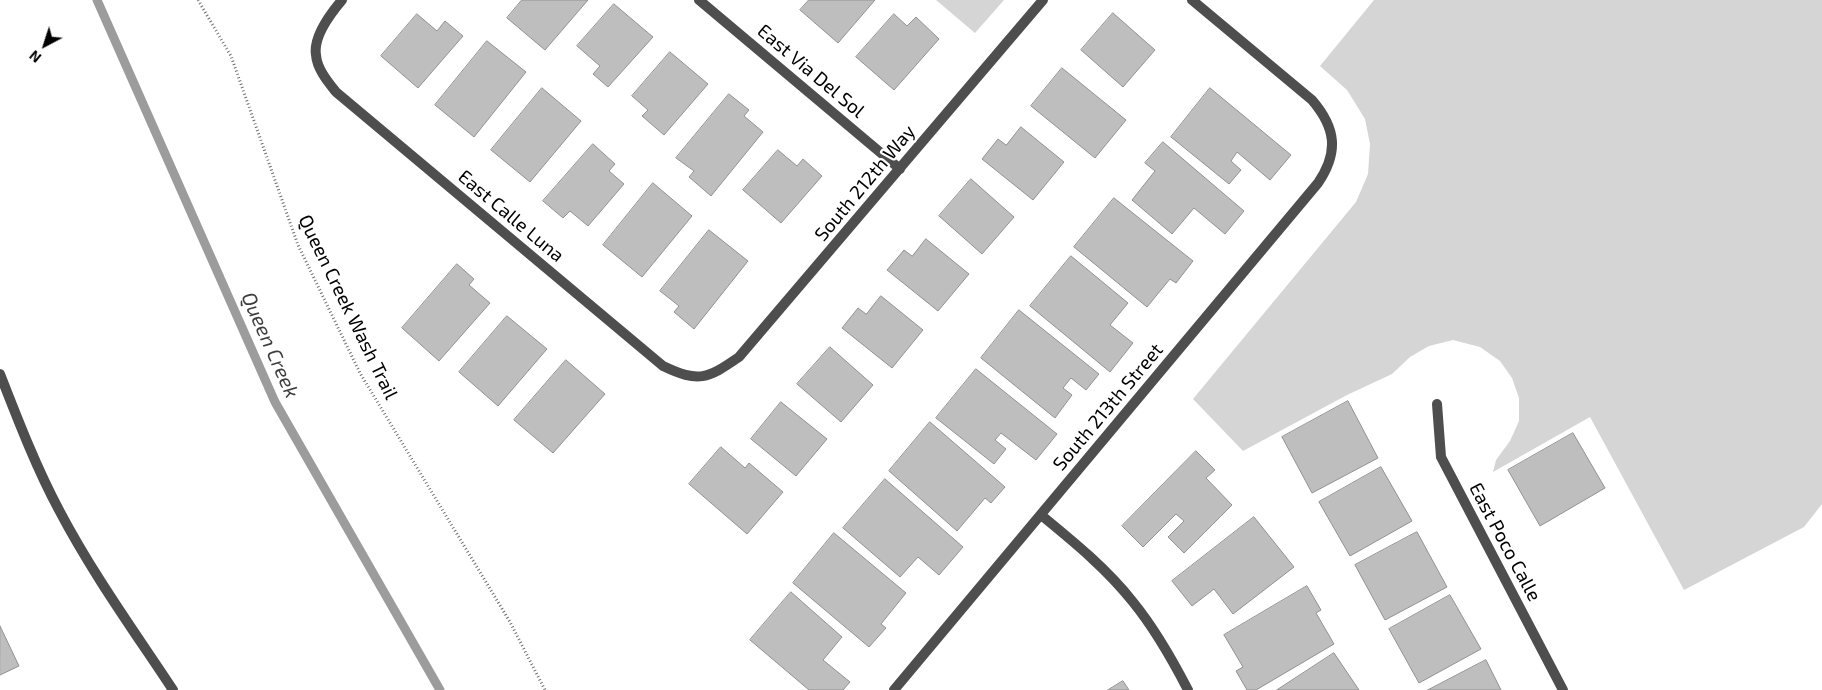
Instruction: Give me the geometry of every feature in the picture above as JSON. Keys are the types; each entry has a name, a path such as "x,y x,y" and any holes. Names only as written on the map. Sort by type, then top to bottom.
{"street":[{"name":"East Calle Luna","path":"342,0 327,17 318,42 316,55 325,77 336,92 663,366 683,376 704,377"},
{"name":"East Via Del Sol","path":"699,0 900,169"},
{"name":"South 212th Way","path":"704,377 716,373 739,358 1043,0"},
{"name":"South 213th Street","path":"894,690 1318,184 1327,170 1332,157 1332,140 1329,125 1323,113 1312,100 1192,0"},
{"path":"0,374 58,510 94,571 173,690"},
{"name":"East Poco Calle","path":"1437,404 1441,458 1563,690"},
{"path":"1041,515 1087,553 1133,601 1152,627 1188,690"}],"path":[{"name":"Queen Creek Wash Trail","path":"198,0 230,56 298,245 360,373 510,622 545,690"}],"shaded area":[{"path":"936,0 1004,0 975,33"},
{"path":"1374,0 1822,0 1822,504 1804,527 1684,590 1590,417 1493,472 1496,460 1510,441 1519,421 1519,398 1512,378 1500,361 1480,347 1453,340 1429,346 1410,357 1392,374 1347,395 1243,451 1193,399 1356,202 1368,174 1370,144 1365,119 1347,90 1320,66"}],"building":[{"path":"522,0 588,0 545,50 507,18"},
{"path":"809,0 875,0 838,43 800,10"},
{"path":"614,4 653,37 608,87 593,74 600,66 577,46"},
{"path":"1113,13 1155,50 1123,87 1081,50"},
{"path":"417,14 437,31 445,21 463,36 418,88 381,56"},
{"path":"894,14 907,26 916,17 939,39 894,90 856,57"},
{"path":"487,41 526,72 474,137 435,105"},
{"path":"670,52 708,84 664,135 642,116 648,110 632,96"},
{"path":"1062,68 1126,120 1095,158 1031,106"},
{"path":"542,88 581,121 530,182 491,150"},
{"path":"1210,88 1291,155 1270,180 1237,152 1231,161 1241,170 1229,184 1171,137"},
{"path":"729,94 749,110 744,116 763,132 711,196 689,177 694,171 676,158"},
{"path":"1021,127 1064,162 1033,200 982,159 998,139 1006,145"},
{"path":"1163,142 1244,211 1225,234 1194,208 1172,234 1132,200 1155,171 1145,163"},
{"path":"593,144 615,164 609,171 624,184 588,226 570,211 563,218 543,201"},
{"path":"778,150 797,166 803,159 822,176 781,223 743,190"},
{"path":"971,179 1014,217 982,254 939,216"},
{"path":"653,183 692,216 642,277 603,245"},
{"path":"1114,198 1193,261 1176,283 1170,279 1147,307 1074,247"},
{"path":"709,230 748,261 694,329 674,312 679,306 660,291"},
{"path":"926,239 969,274 938,311 887,270 904,250 912,256"},
{"path":"1071,256 1128,303 1110,325 1133,343 1110,372 1030,306"},
{"path":"457,264 474,279 469,285 490,303 439,361 402,328"},
{"path":"881,296 923,330 892,368 842,328 858,308 866,314"},
{"path":"1019,310 1099,374 1086,390 1071,378 1063,388 1072,395 1055,418 981,358"},
{"path":"507,316 547,349 498,406 459,372"},
{"path":"830,347 873,385 841,422 797,384"},
{"path":"566,360 605,394 553,453 514,420"},
{"path":"976,369 1057,434 1036,460 1001,433 995,440 1006,449 994,464 936,418"},
{"path":"1348,401 1378,458 1312,493 1282,437"},
{"path":"781,402 827,439 796,476 751,439"},
{"path":"930,422 1005,487 991,503 985,498 957,531 889,471"},
{"path":"1573,433 1605,488 1540,526 1508,470"},
{"path":"721,447 745,468 749,463 783,492 747,534 689,484"},
{"path":"1196,451 1215,470 1206,478 1232,505 1184,553 1168,537 1184,521 1176,514 1143,547 1122,526"},
{"path":"1381,467 1412,521 1350,556 1319,502"},
{"path":"885,479 963,547 939,575 918,557 900,577 843,528"},
{"path":"1254,517 1294,567 1233,614 1214,589 1192,606 1172,581"},
{"path":"1417,532 1447,587 1385,620 1355,565"},
{"path":"834,533 906,593 881,624 886,628 869,647 793,583"},
{"path":"1307,586 1321,610 1316,613 1334,644 1256,690 1247,690 1236,671 1243,667 1224,635"},
{"path":"791,592 842,637 823,660 850,682 843,690 809,690 750,640"},
{"path":"1450,595 1481,649 1419,683 1389,629"},
{"path":"0,626 19,666 0,675"},
{"path":"1334,653 1359,690 1277,690"},
{"path":"1486,660 1501,690 1428,690"},
{"path":"1123,681 1129,690 1108,690"}],"waterway":[{"name":"Queen Creek","path":"97,0 275,402 440,690"}]}
